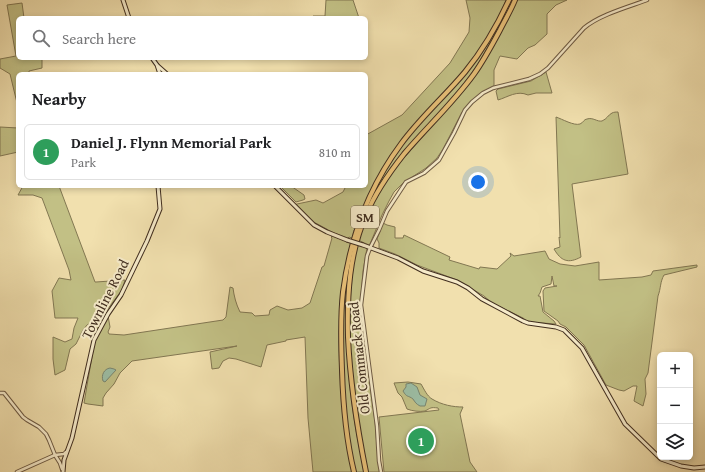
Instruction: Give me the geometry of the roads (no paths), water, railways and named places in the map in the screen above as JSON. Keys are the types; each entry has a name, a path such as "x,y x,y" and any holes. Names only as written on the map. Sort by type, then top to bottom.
{"highway":[{"name":"SM","path":"354,472 349,448 342,392 341,316 347,266 355,236 377,182 389,162 415,127 472,64 499,22 509,0"},
{"name":"SM","path":"366,472 352,393 347,300 352,260 359,233 365,216 380,188 396,164 444,111 474,73 489,50 514,0"}],"main road":[{"path":"123,0 128,16"},
{"path":"153,60 165,72"},
{"path":"157,65 159,72"},
{"name":"Townline Road","path":"63,471 64,460 72,438 94,340 108,314 121,295 150,234 160,208 158,188"},
{"path":"277,188 314,224 327,232 398,258 423,271 457,282 468,288 482,299 523,321 556,327 564,330 582,348 625,424 660,459 681,466 694,468 705,467"}],"street":[{"name":"Old Commack Road","path":"381,472 377,426 361,305 366,256 387,211 406,182 424,173 439,160 465,110 483,93 493,88 529,79 540,74 548,68 590,23 609,14 647,0"},
{"path":"0,393 4,393 23,417 43,431 49,440 63,471"},
{"path":"17,472 55,455 64,454 66,452"}],"place":[{"name":"Daniel J. Flynn Memorial Park","path":"421,441"}]}
